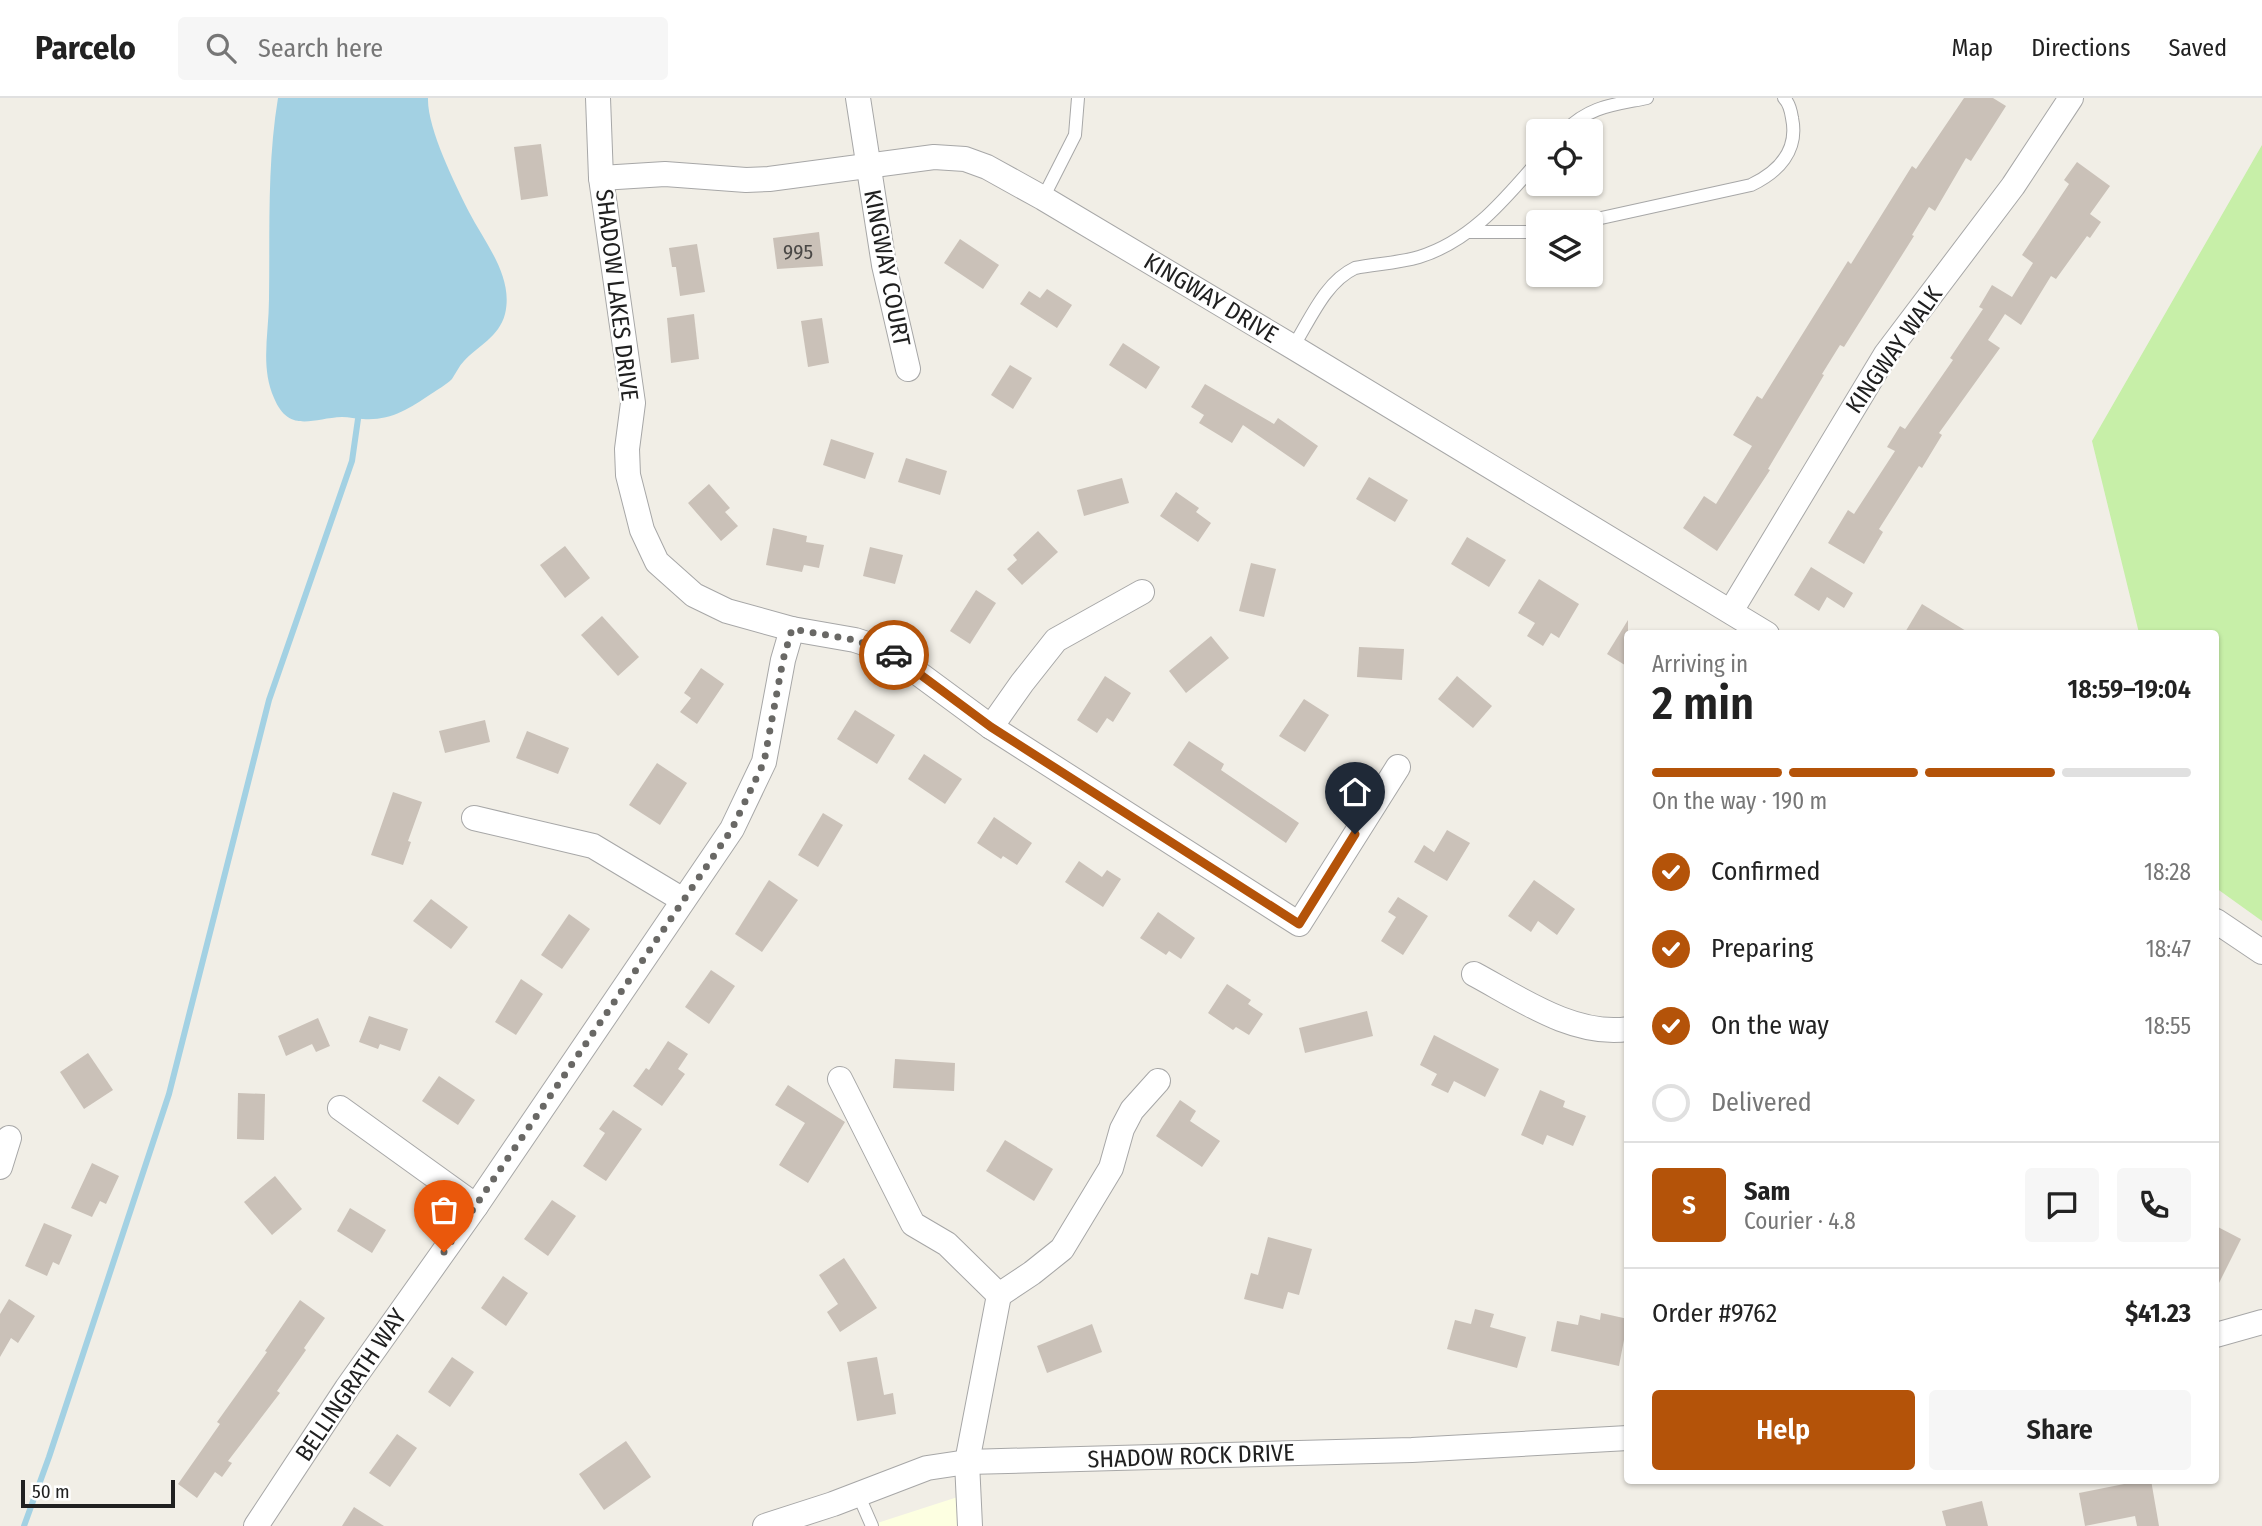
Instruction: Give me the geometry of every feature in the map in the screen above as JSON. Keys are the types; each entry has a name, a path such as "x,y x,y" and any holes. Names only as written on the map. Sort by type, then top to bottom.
{"street":[{"name":"SHADOW LAKES DRIVE","path":"598,98 601,178 633,403 627,449 628,475 642,530 657,562 694,595 727,611 792,629 855,640 888,651 991,727 1299,924 1398,766"},
{"name":"KINGWAY COURT","path":"858,98 884,265 908,369"},
{"name":"KINGWAY WALK","path":"1731,611 1886,354 2006,196 2071,98"},
{"name":"KINGWAY DRIVE","path":"601,178 665,174 746,180 934,157 965,159 987,167 1293,347 1761,630"},
{"path":"991,727 1055,640 1142,592"},
{"name":"BELLINGRATH WAY","path":"256,1526 346,1388 476,1206 732,829 764,762 783,660 792,629"},
{"path":"474,818 593,846 683,900"},
{"path":"2219,923 2262,952"},
{"path":"1474,974 1555,1018 1612,1031 1624,1030"},
{"path":"840,1079 913,1224 947,1244 999,1294"},
{"path":"970,1526 967,1462 999,1294 1062,1249 1111,1168 1122,1129 1132,1110 1158,1081"},
{"path":"340,1108 476,1206"},
{"path":"0,1167 9,1138"},
{"path":"2219,1334 2262,1322"},
{"name":"SHADOW ROCK DRIVE","path":"765,1526 927,1468 967,1462 1412,1450 1624,1438"}],"lane":[{"path":"1043,198 1074,135 1077,98"},
{"path":"1579,119 1597,108 1647,98"},
{"path":"1603,218 1751,185 1764,179 1784,162 1793,139 1793,122 1788,102 1784,98"},
{"path":"1293,347 1326,292 1346,273 1355,268 1421,257 1440,249 1469,232 1494,212 1526,174"},
{"path":"1469,232 1526,232"},
{"path":"858,1494 872,1526"}],"shaded area":[{"path":"970,1493 964,1526 868,1526"}],"green space":[{"path":"2262,145 2262,921 2219,890 2219,630 2138,630 2092,441"}],"water":[{"path":"278,98 428,98 432,125 443,156 502,274 507,300 505,314 498,329 464,361 450,381 399,413 373,419 342,417 312,421 294,420 280,409 274,398 267,374 266,349 271,173"}],"building":[{"path":"1964,98 1993,98 2006,106 1971,161 1966,158 1935,211 1929,207 1912,235 1914,236 1844,347 1840,345 1822,374 1824,375 1768,469 1770,470 1717,551 1683,528 1704,496 1716,504 1752,446 1733,435 1757,396 1762,399 1848,261 1851,264 1912,166 1916,169"},
{"path":"541,144 548,196 521,200 514,147"},
{"path":"2077,162 2110,186 2090,214 2101,222 2090,238 2087,236 2056,279 2051,276 2021,325 2005,314 1988,340 2000,348 1939,433 1942,435 1922,468 1919,466 1879,529 1883,532 1864,564 1828,543 1848,510 1854,514 1895,451 1887,447 1900,426 1905,429 1953,360 1950,358 1983,309 1979,307 1992,285 2012,297 2033,263 2022,255 2069,184 2064,180"},
{"path":"819,232 823,266 777,269 773,238"},
{"path":"960,239 999,265 983,289 944,263"},
{"path":"697,244 705,292 680,296 676,267 672,267 669,248"},
{"path":"1047,289 1072,305 1057,328 1020,304 1029,291 1040,298"},
{"path":"694,314 699,359 671,363 667,318"},
{"path":"822,318 829,363 808,367 801,321"},
{"path":"1123,343 1160,367 1146,389 1109,365"},
{"path":"1010,365 1032,378 1013,409 991,395"},
{"path":"1205,384 1274,424 1278,418 1318,446 1304,467 1243,425 1232,443 1199,423 1204,415 1191,407"},
{"path":"831,439 874,453 865,479 823,465"},
{"path":"906,458 947,471 940,495 898,482"},
{"path":"1369,477 1408,500 1395,522 1356,499"},
{"path":"1122,478 1129,503 1084,516 1077,490"},
{"path":"709,484 730,508 725,512 738,526 721,541 688,503"},
{"path":"1176,492 1199,508 1196,512 1211,523 1198,542 1160,516"},
{"path":"773,528 807,536 806,542 824,545 819,568 804,565 802,572 766,565"},
{"path":"1038,531 1058,552 1022,585 1007,569 1017,560 1013,555"},
{"path":"1467,537 1506,560 1489,587 1451,564"},
{"path":"565,546 590,578 565,598 540,565"},
{"path":"870,547 903,555 895,584 863,576"},
{"path":"1251,563 1276,569 1264,617 1239,611"},
{"path":"1811,567 1853,593 1844,608 1827,597 1819,611 1794,595"},
{"path":"1539,579 1579,604 1559,638 1551,633 1543,646 1527,636 1535,623 1518,613"},
{"path":"976,590 996,603 970,644 950,631"},
{"path":"1922,604 1964,630 1906,630"},
{"path":"602,616 639,657 618,676 581,635"},
{"path":"1628,620 1628,630 1624,630 1624,665 1607,654"},
{"path":"1211,636 1229,658 1186,693 1169,671"},
{"path":"1359,647 1404,649 1402,680 1357,677"},
{"path":"701,668 724,684 697,724 680,712 691,698 684,693"},
{"path":"1105,676 1131,693 1113,722 1107,718 1097,733 1077,720"},
{"path":"1457,676 1492,706 1473,728 1438,699"},
{"path":"1304,699 1329,715 1305,752 1279,736"},
{"path":"855,710 895,735 877,764 837,739"},
{"path":"485,720 490,742 445,753 439,731"},
{"path":"527,731 569,748 558,774 516,758"},
{"path":"1189,741 1224,764 1221,770 1299,823 1286,843 1173,765"},
{"path":"924,754 962,779 945,804 908,779"},
{"path":"657,763 687,783 660,825 629,805"},
{"path":"393,792 422,802 408,841 411,842 403,865 371,855"},
{"path":"823,813 843,825 818,867 798,855"},
{"path":"994,817 1032,843 1017,865 1003,856 1001,859 977,843"},
{"path":"1447,830 1470,843 1447,881 1414,862 1424,845 1434,852"},
{"path":"1079,861 1102,877 1107,870 1121,879 1103,907 1065,882"},
{"path":"769,880 798,900 762,952 735,934"},
{"path":"1534,880 1575,909 1557,935 1538,921 1531,932 1508,916"},
{"path":"1398,897 1428,916 1403,955 1381,941 1396,917 1388,912"},
{"path":"431,899 468,927 451,949 413,921"},
{"path":"1158,912 1195,938 1181,959 1169,951 1166,955 1140,938"},
{"path":"569,914 590,929 562,969 541,955"},
{"path":"711,970 735,986 709,1024 685,1007"},
{"path":"521,979 543,994 516,1035 495,1022"},
{"path":"1227,984 1251,1000 1248,1004 1263,1014 1249,1035 1236,1027 1233,1030 1208,1013"},
{"path":"1367,1011 1373,1036 1305,1053 1299,1028"},
{"path":"369,1016 408,1029 400,1051 380,1044 378,1049 359,1042"},
{"path":"318,1018 330,1046 316,1052 312,1044 286,1056 278,1036"},
{"path":"1434,1035 1499,1069 1485,1097 1454,1081 1448,1093 1431,1085 1437,1074 1420,1065"},
{"path":"668,1041 688,1054 678,1069 685,1074 662,1106 633,1086 646,1068 649,1070"},
{"path":"88,1053 113,1090 84,1109 60,1072"},
{"path":"895,1059 955,1063 954,1091 893,1088"},
{"path":"439,1076 475,1100 458,1125 422,1101"},
{"path":"788,1085 845,1122 808,1183 779,1165 805,1123 775,1105"},
{"path":"1540,1090 1565,1101 1563,1107 1586,1116 1573,1146 1547,1135 1543,1145 1521,1135"},
{"path":"238,1093 265,1094 264,1140 237,1139"},
{"path":"1180,1100 1196,1111 1190,1121 1220,1141 1202,1167 1156,1136"},
{"path":"613,1110 642,1129 606,1181 583,1166 605,1133 599,1129"},
{"path":"1005,1140 1053,1169 1034,1201 986,1171"},
{"path":"92,1163 119,1176 106,1204 100,1201 92,1217 71,1208"},
{"path":"275,1176 302,1209 272,1235 244,1202"},
{"path":"552,1200 576,1216 548,1256 524,1239"},
{"path":"350,1208 386,1230 372,1253 337,1231"},
{"path":"44,1223 72,1235 59,1265 53,1262 47,1276 25,1266"},
{"path":"2219,1228 2241,1239 2219,1283"},
{"path":"1268,1237 1312,1249 1299,1295 1288,1292 1283,1309 1244,1299 1251,1273 1258,1275"},
{"path":"844,1258 877,1308 840,1332 827,1312 838,1304 819,1275"},
{"path":"503,1276 528,1293 506,1326 481,1308"},
{"path":"9,1299 35,1316 18,1343 11,1338 0,1357 0,1314"},
{"path":"300,1300 325,1318 277,1391 280,1393 228,1461 232,1463 222,1477 215,1472 197,1498 178,1484"},
{"path":"1475,1309 1494,1314 1490,1327 1526,1337 1517,1368 1447,1349 1455,1320 1471,1324"},
{"path":"1601,1313 1624,1318 1624,1340 1619,1366 1551,1351 1557,1321 1578,1325 1580,1315 1600,1320"},
{"path":"1092,1324 1102,1352 1047,1373 1037,1346"},
{"path":"452,1357 474,1372 450,1407 428,1392"},
{"path":"877,1357 884,1395 893,1393 896,1414 857,1421 847,1362"},
{"path":"397,1434 417,1448 390,1487 369,1473"},
{"path":"626,1441 651,1477 604,1510 579,1474"},
{"path":"2124,1484 2152,1484 2159,1526 2137,1526 2135,1516 2085,1526 2079,1493"},
{"path":"1982,1501 1988,1526 1946,1526 1942,1511"},
{"path":"354,1507 384,1526 342,1526"}],"waterway":[{"path":"24,1526 169,1094 269,700 352,461 358,419"}],"way so far":[{"path":"444,1252 732,829 764,762 783,660 792,629 855,640 894,655"}],"route":[{"path":"894,655 991,727 1299,924 1355,834"}]}
